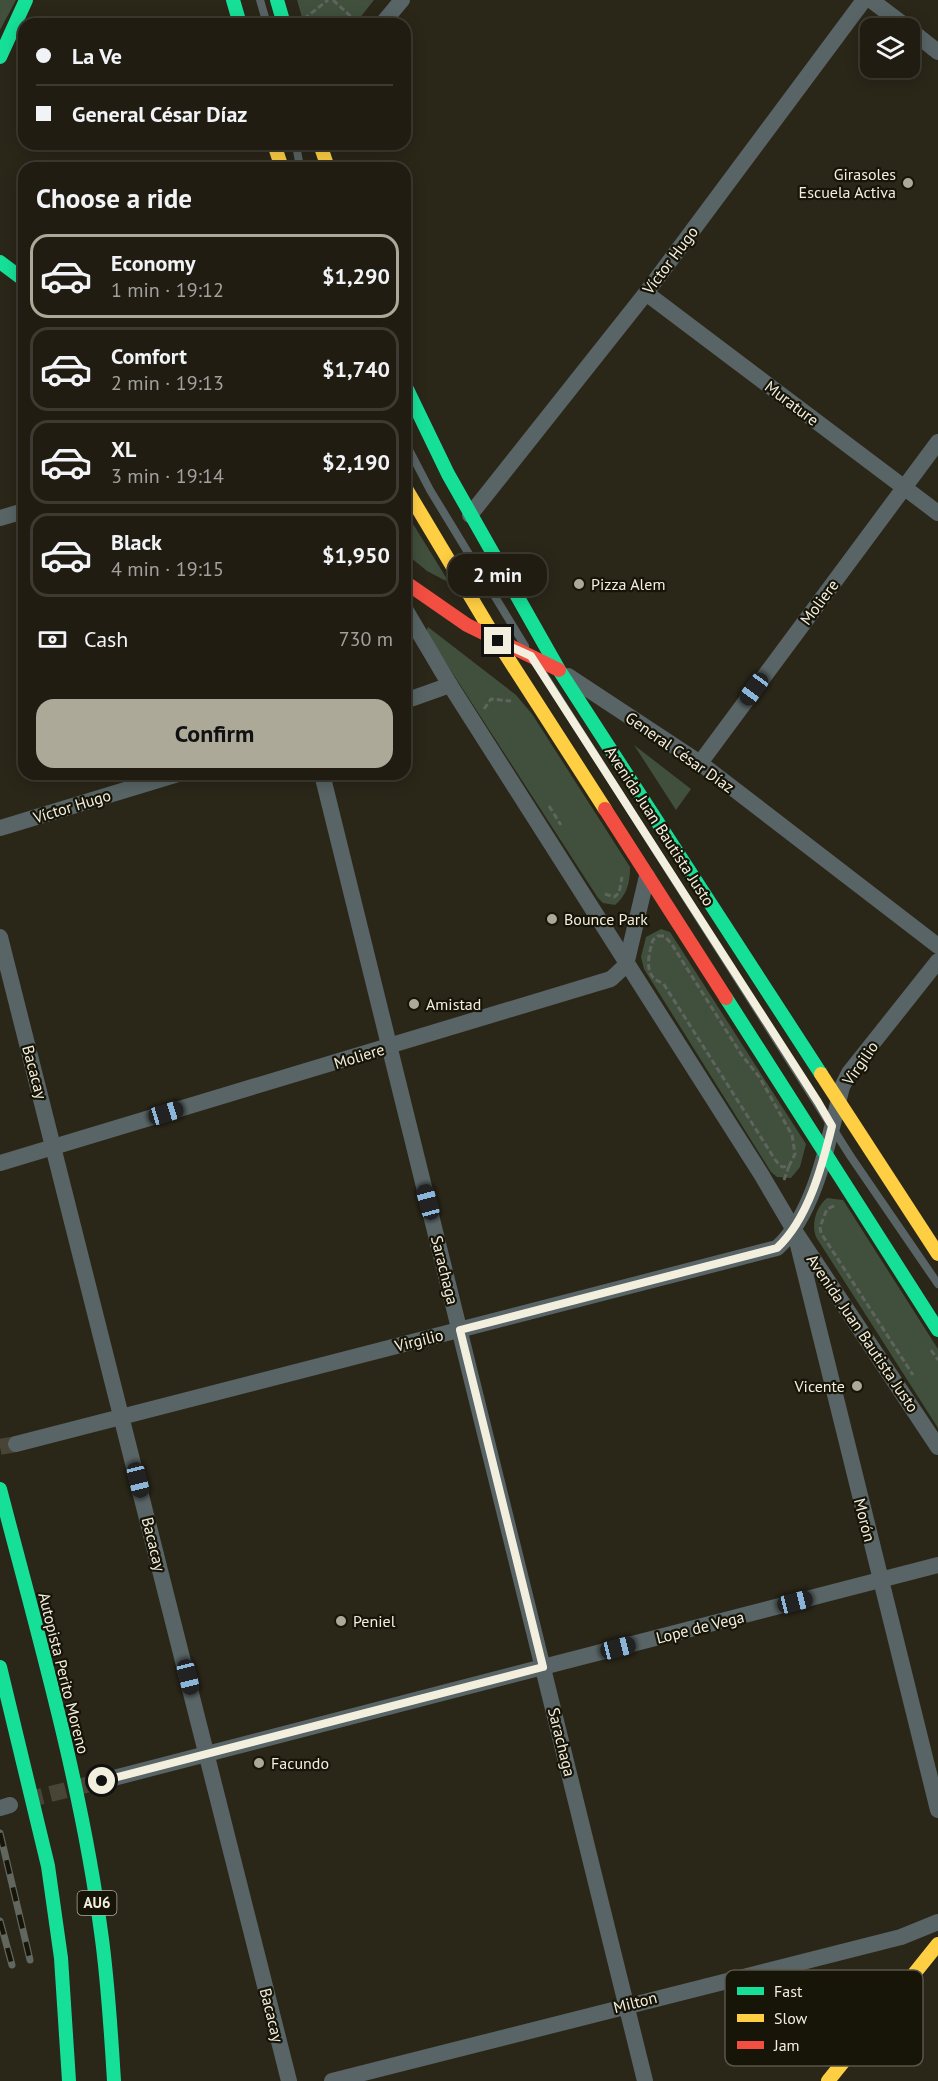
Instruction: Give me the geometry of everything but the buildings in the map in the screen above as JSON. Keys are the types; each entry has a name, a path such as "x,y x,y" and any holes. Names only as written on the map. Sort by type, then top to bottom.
{"main road":[{"path":"0,57 26,0"},
{"path":"233,0 238,18"},
{"path":"277,0 282,18"},
{"path":"0,262 18,276"},
{"name":"Avenida Juan Bautista Justo","path":"411,397 470,515 559,670 938,1254"},
{"path":"411,497 498,641 938,1330"},
{"name":"General César Díaz","path":"411,586 467,625 559,670"},
{"name":"Autopista Perito Moreno","path":"0,1489 85,1825 112,2032 114,2081"},
{"name":"AU6","path":"0,1667 42,1837 63,1975 69,2081"},
{"path":"917,1970 938,1944"},
{"path":"828,2081 840,2066"}],"street":[{"path":"387,18 402,0"},
{"name":"Víctor Hugo","path":"470,515 646,293 864,0"},
{"path":"871,0 894,18"},
{"path":"920,38 938,52"},
{"name":"Murature","path":"646,293 938,513"},
{"name":"Moliere","path":"700,763 938,442"},
{"path":"0,518 18,513"},
{"name":"Avenida Juan Bautista Justo","path":"411,619 626,965 755,1164 794,1230 938,1447"},
{"name":"General César Díaz","path":"559,670 700,763 938,946"},
{"path":"411,699 450,685"},
{"name":"Víctor Hugo","path":"0,828 141,780"},
{"name":"Sarachaga","path":"323,780 645,2081"},
{"path":"626,965 647,876"},
{"name":"Bacacay","path":"0,937 55,1147 289,2081"},
{"name":"Virgilio","path":"16,1444 777,1248 794,1230 825,1154 838,1102 849,1073 938,961"},
{"name":"Moliere","path":"0,1163 611,979 626,965"},
{"name":"Morón","path":"794,1230 938,1810"},
{"name":"Lope de Vega","path":"102,1781 938,1565"},
{"name":"Milton","path":"769,1970 902,1937 938,1922"},
{"name":"Milton","path":"332,2081 725,1981"}],"lane":[{"path":"260,0 265,18"},
{"path":"411,454 435,500 531,656 832,1126 938,1284"}],"path":[{"path":"305,18 328,0"},
{"path":"333,0 352,18"},
{"path":"483,710 491,699 513,702"},
{"path":"478,701 491,718"},
{"path":"548,804 566,832"},
{"path":"612,905 614,897 619,893 622,868"},
{"path":"601,889 609,897 614,897"},
{"path":"784,1179 795,1154 792,1135 760,1078 741,1054 670,943 664,936 655,938 647,959 651,977 656,982 663,983 776,1161 782,1167 789,1166"},
{"path":"795,1154 803,1157"},
{"path":"826,1198 828,1208 820,1227 821,1233 916,1381"}],"green space":[{"path":"0,0 16,0 0,30"},
{"path":"297,0 374,0 360,18 302,18"},
{"path":"411,521 447,579 446,581 427,571 411,558"},
{"path":"428,627 516,695 532,714 630,867 627,888 615,905 603,903 598,898 426,632"},
{"path":"634,745 691,789 676,810"},
{"path":"661,929 670,932 806,1144 800,1167 791,1178 777,1177 771,1172 644,969 641,957 646,937"},
{"path":"827,1198 843,1200 938,1349 938,1428 816,1237 814,1227 816,1216 820,1206"}],"tunnel":[{"path":"0,1447 16,1444"},
{"path":"27,1800 102,1781"}],"railway":[{"path":"0,1833 30,1960"},
{"path":"0,1921 12,1965"}],"traffic: fast":[{"path":"0,57 26,0"},
{"path":"233,0 238,18"},
{"path":"277,0 282,18"},
{"path":"0,262 18,276"},
{"path":"411,397 448,474 559,670 821,1074"},
{"path":"726,998 938,1330"},
{"path":"0,1489 57,1709 82,1820 103,1950 114,2081"},
{"path":"0,1667 48,1866 61,1958 69,2081"}],"traffic: slow":[{"path":"276,150 280,162"},
{"path":"322,150 326,162"},
{"path":"411,497 497,641 605,809"},
{"path":"821,1074 938,1254"},
{"path":"917,1970 938,1944"},
{"path":"828,2081 840,2066"}],"traffic: jam":[{"path":"411,586 467,625 559,670"},
{"path":"605,809 726,998"}],"place":[{"name":"Girasoles Escuela Activa","path":"908,183"},
{"name":"Pizza Alem","path":"579,584"},
{"name":"Bounce Park","path":"552,919"},
{"name":"Amistad","path":"414,1004"},
{"name":"Vicente","path":"857,1386"},
{"name":"Peniel","path":"341,1621"},
{"name":"Facundo","path":"259,1763"}],"route":[{"path":"102,1781 543,1667 460,1330 777,1248 794,1230 825,1154 832,1126 818,1102 531,656 498,641"}]}
